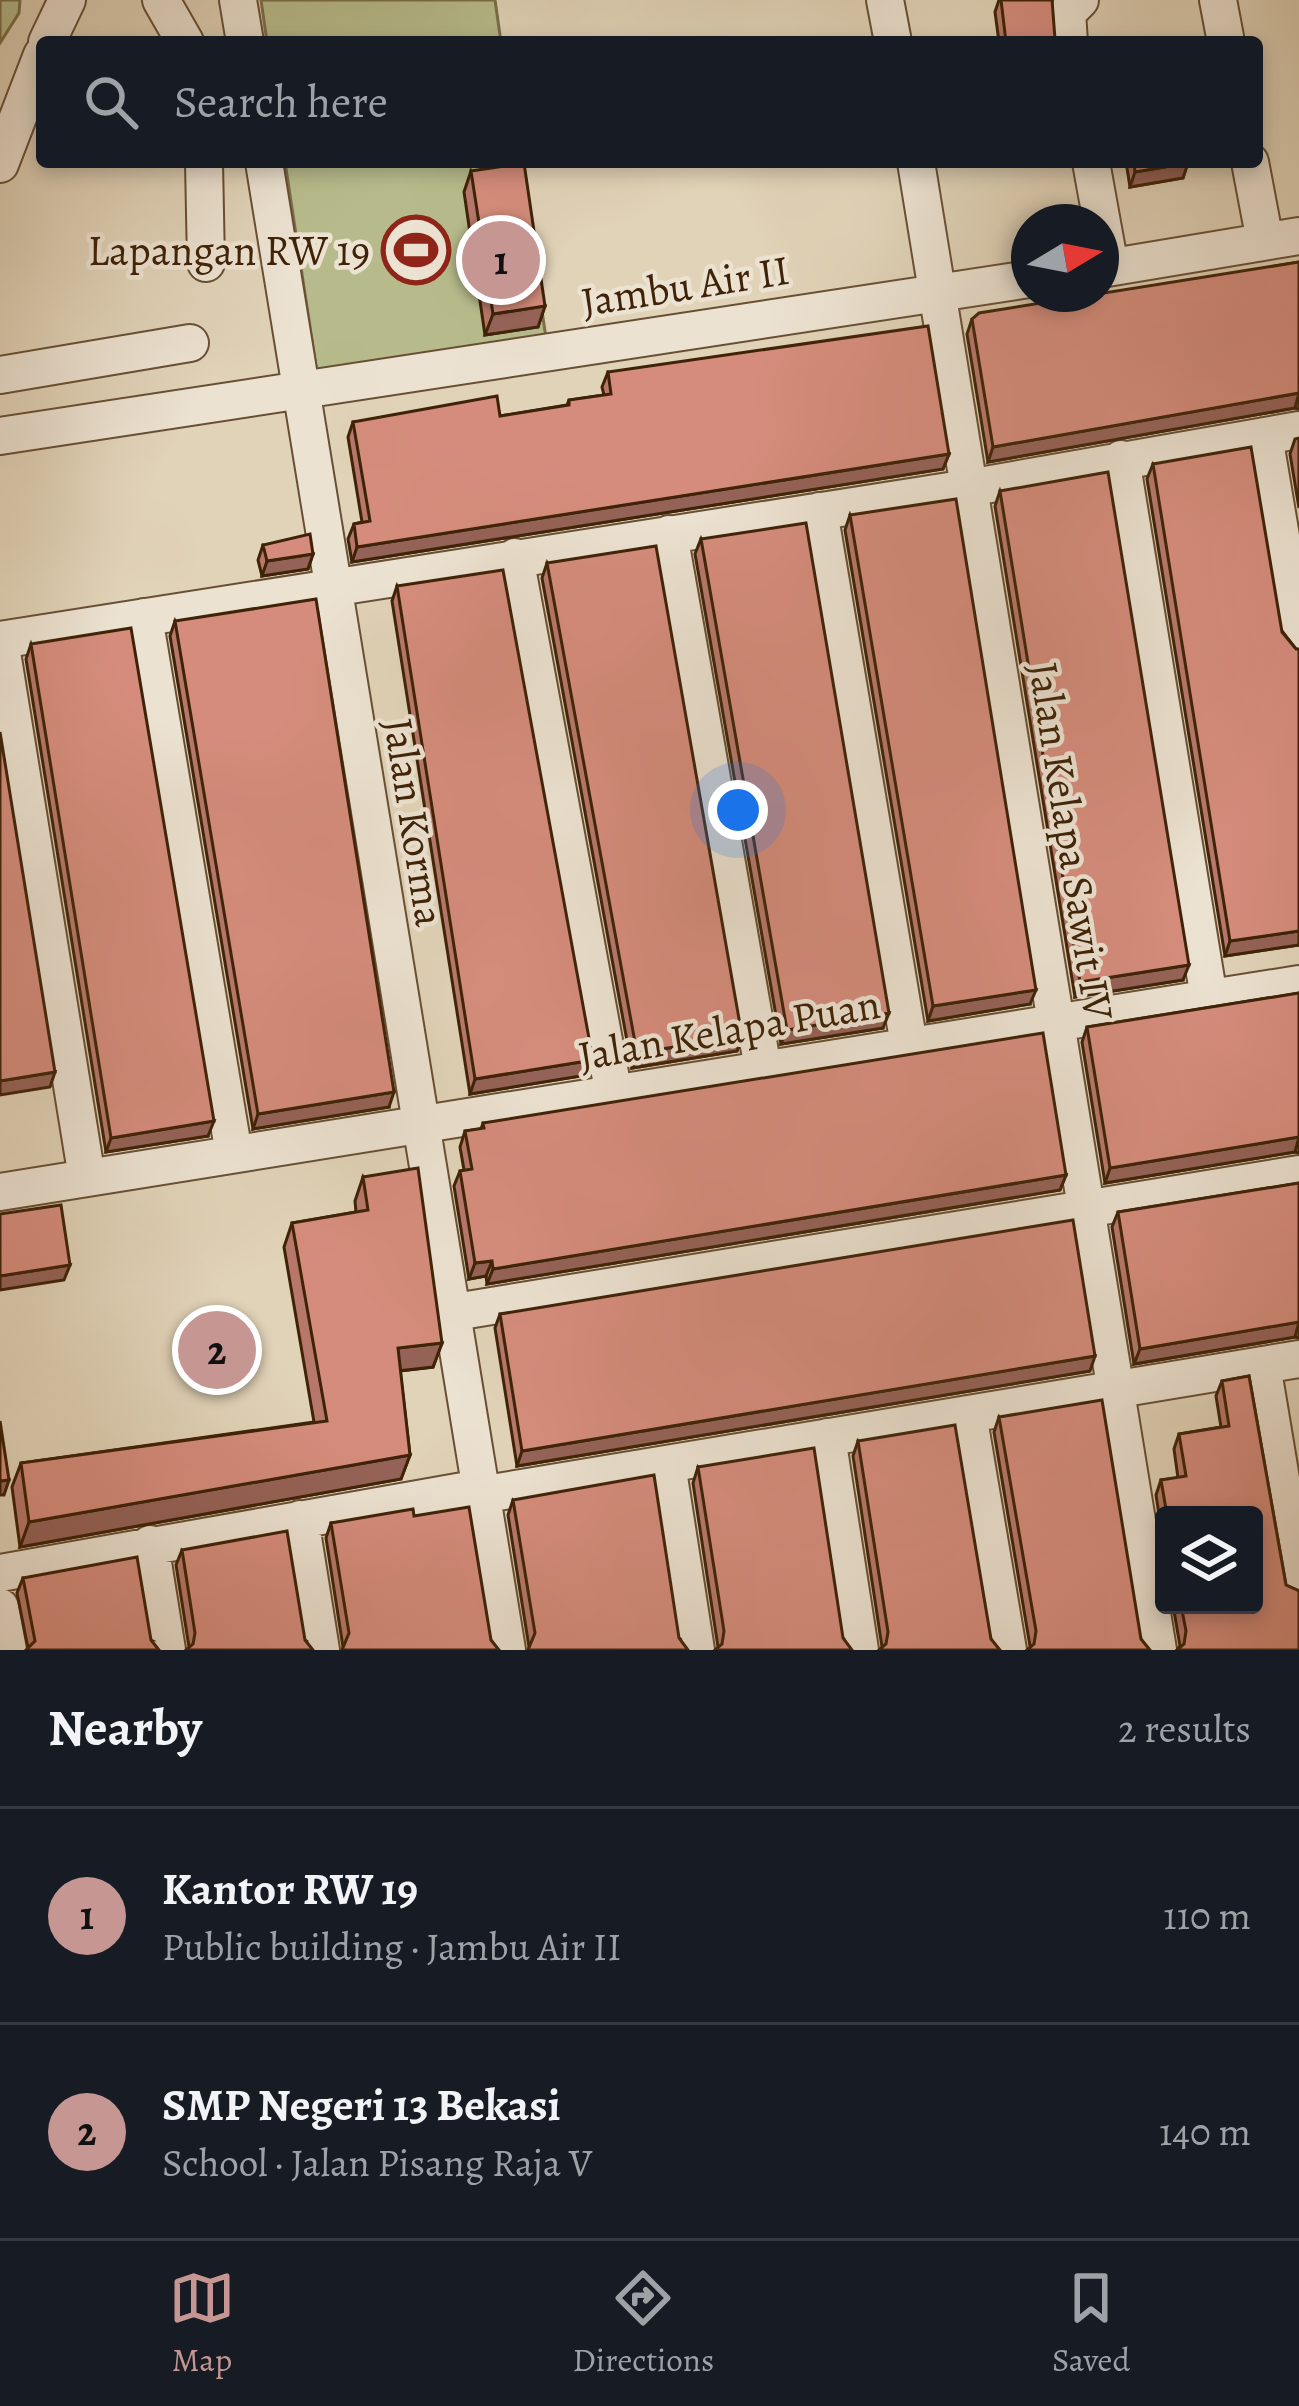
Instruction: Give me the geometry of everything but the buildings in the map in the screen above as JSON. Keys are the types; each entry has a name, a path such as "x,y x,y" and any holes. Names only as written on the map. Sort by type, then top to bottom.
{"street":[{"path":"50,36 68,0"},
{"path":"161,0 182,36"},
{"path":"238,0 244,36"},
{"path":"885,0 892,36"},
{"path":"1069,36 1067,13 1080,0"},
{"path":"1218,0 1225,36"},
{"path":"0,164 36,71"},
{"path":"204,168 206,263"},
{"name":"Jalan Korma","path":"265,168 417,1124 507,1650"},
{"name":"Jalan Kelapa Sawit IV","path":"917,168 941,291 968,488 1158,1650"},
{"path":"1092,168 1097,204"},
{"path":"1119,266 1282,239 1252,168"},
{"name":"Jambu Air II","path":"0,436 1011,281"},
{"path":"0,375 190,343"},
{"path":"87,1178 0,640 968,488 1281,433 1299,643"},
{"path":"1121,459 1209,998"},
{"path":"819,511 909,1045"},
{"path":"669,534 763,1069"},
{"path":"515,557 614,1095"},
{"path":"144,617 234,1154"},
{"name":"Jalan Kelapa Puan","path":"0,1192 1299,984"},
{"path":"449,1313 1299,1174"},
{"path":"0,1573 300,1519 667,1464 1299,1359"},
{"path":"1262,1365 1299,1586"},
{"path":"968,1414 1008,1650"},
{"path":"827,1437 860,1650"},
{"path":"667,1464 696,1650"},
{"path":"300,1519 321,1650"},
{"path":"150,1544 167,1650"},
{"path":"0,1607 8,1650"}],"green space":[{"path":"0,0 20,0 19,13 0,43"},
{"path":"261,0 495,0 500,36 266,36"},
{"name":"Lapangan RW 19","path":"286,168 521,168 546,338 317,373"}],"place":[{"name":"Lapangan RW 19","path":"416,250"},
{"name":"Kantor RW 19","path":"501,260"},
{"name":"SMP Negeri 13 Bekasi","path":"217,1350"}]}
